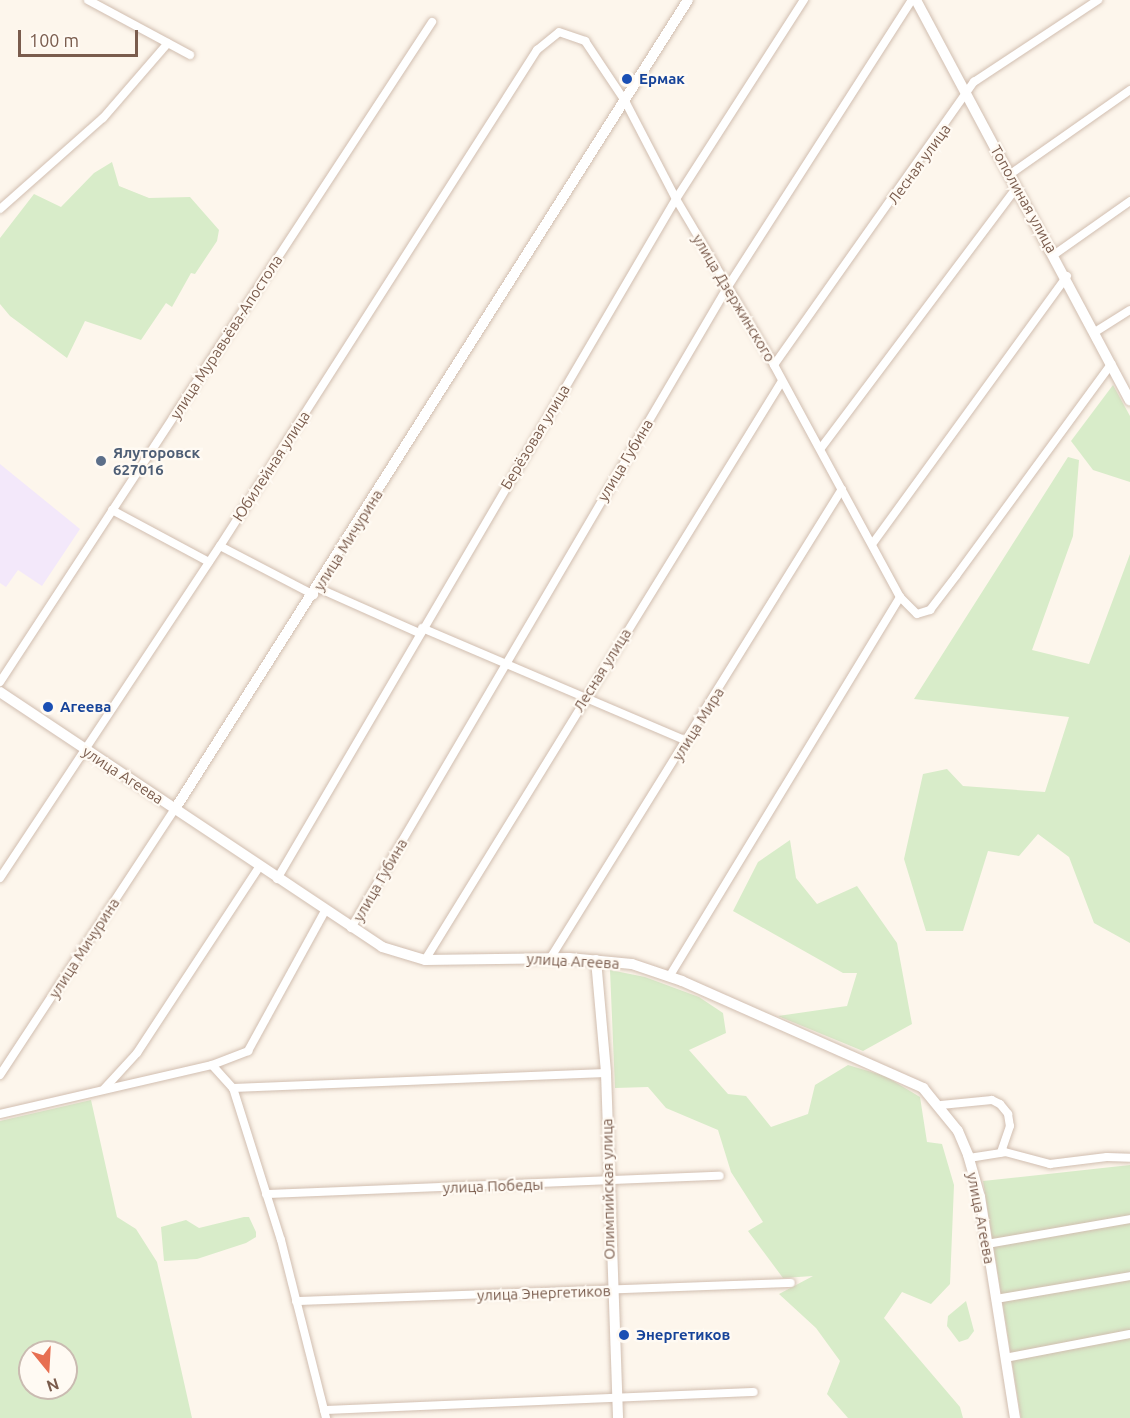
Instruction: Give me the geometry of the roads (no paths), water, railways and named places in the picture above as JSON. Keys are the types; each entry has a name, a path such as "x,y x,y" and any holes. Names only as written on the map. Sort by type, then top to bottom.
{"street":[{"path":"88,0 190,55"},
{"name":"улица Мичурина","path":"0,1075 316,591 688,0"},
{"name":"Берёзовая улица","path":"277,879 675,199 804,0"},
{"name":"Тополиная улица","path":"914,0 1016,188 1055,254 1130,400"},
{"name":"улица Губина","path":"351,928 504,663 728,288 914,0"},
{"name":"Лесная улица","path":"774,365 968,96 974,82 1098,0"},
{"name":"улица Муравьёва-Апостола","path":"0,682 432,22"},
{"name":"улица Дзержинского","path":"537,50 559,32 573,34 585,41 626,101 675,199 821,448 900,597 907,607 917,614 930,610 1111,364"},
{"path":"0,209 103,118 168,43"},
{"name":"Юбилейная улица","path":"0,878 220,546 537,50"},
{"path":"1009,174 1130,90"},
{"path":"821,448 1016,188"},
{"path":"1055,254 1130,201"},
{"path":"873,543 1066,276"},
{"path":"1095,332 1130,310"},
{"name":"Лесная улица","path":"425,960 782,381"},
{"name":"улица Мира","path":"551,957 842,489"},
{"path":"112,510 209,562"},
{"path":"220,546 316,591 504,663 687,741"},
{"path":"669,977 900,597"},
{"name":"улица Агеева","path":"0,692 382,947 425,960 551,957 632,964 669,977 898,1076 923,1089 941,1105 958,1131 969,1158 987,1244 1015,1418"},
{"path":"103,1090 137,1053 260,866"},
{"path":"0,1114 212,1065 248,1051 325,911"},
{"name":"Олимпийская улица","path":"596,960 606,1073 611,1291 618,1418"},
{"path":"212,1065 233,1088 266,1194 325,1414 754,1392"},
{"path":"233,1088 606,1073"},
{"path":"941,1105 992,1100 1000,1104 1008,1114 1010,1126 1001,1152"},
{"path":"969,1158 1001,1152 1050,1164 1107,1157 1130,1158"},
{"name":"улица Победы","path":"266,1194 720,1176"},
{"path":"987,1244 1130,1219"},
{"path":"996,1299 1130,1276"},
{"name":"улица Энергетиков","path":"296,1301 791,1284"},
{"path":"1005,1358 1130,1334"}],"place":[{"name":"Ермак","path":"627,79"},
{"name":"Ялуторовск 627016","path":"101,461"},
{"name":"Агеева","path":"48,707"},
{"name":"Энергетиков","path":"624,1335"}]}
